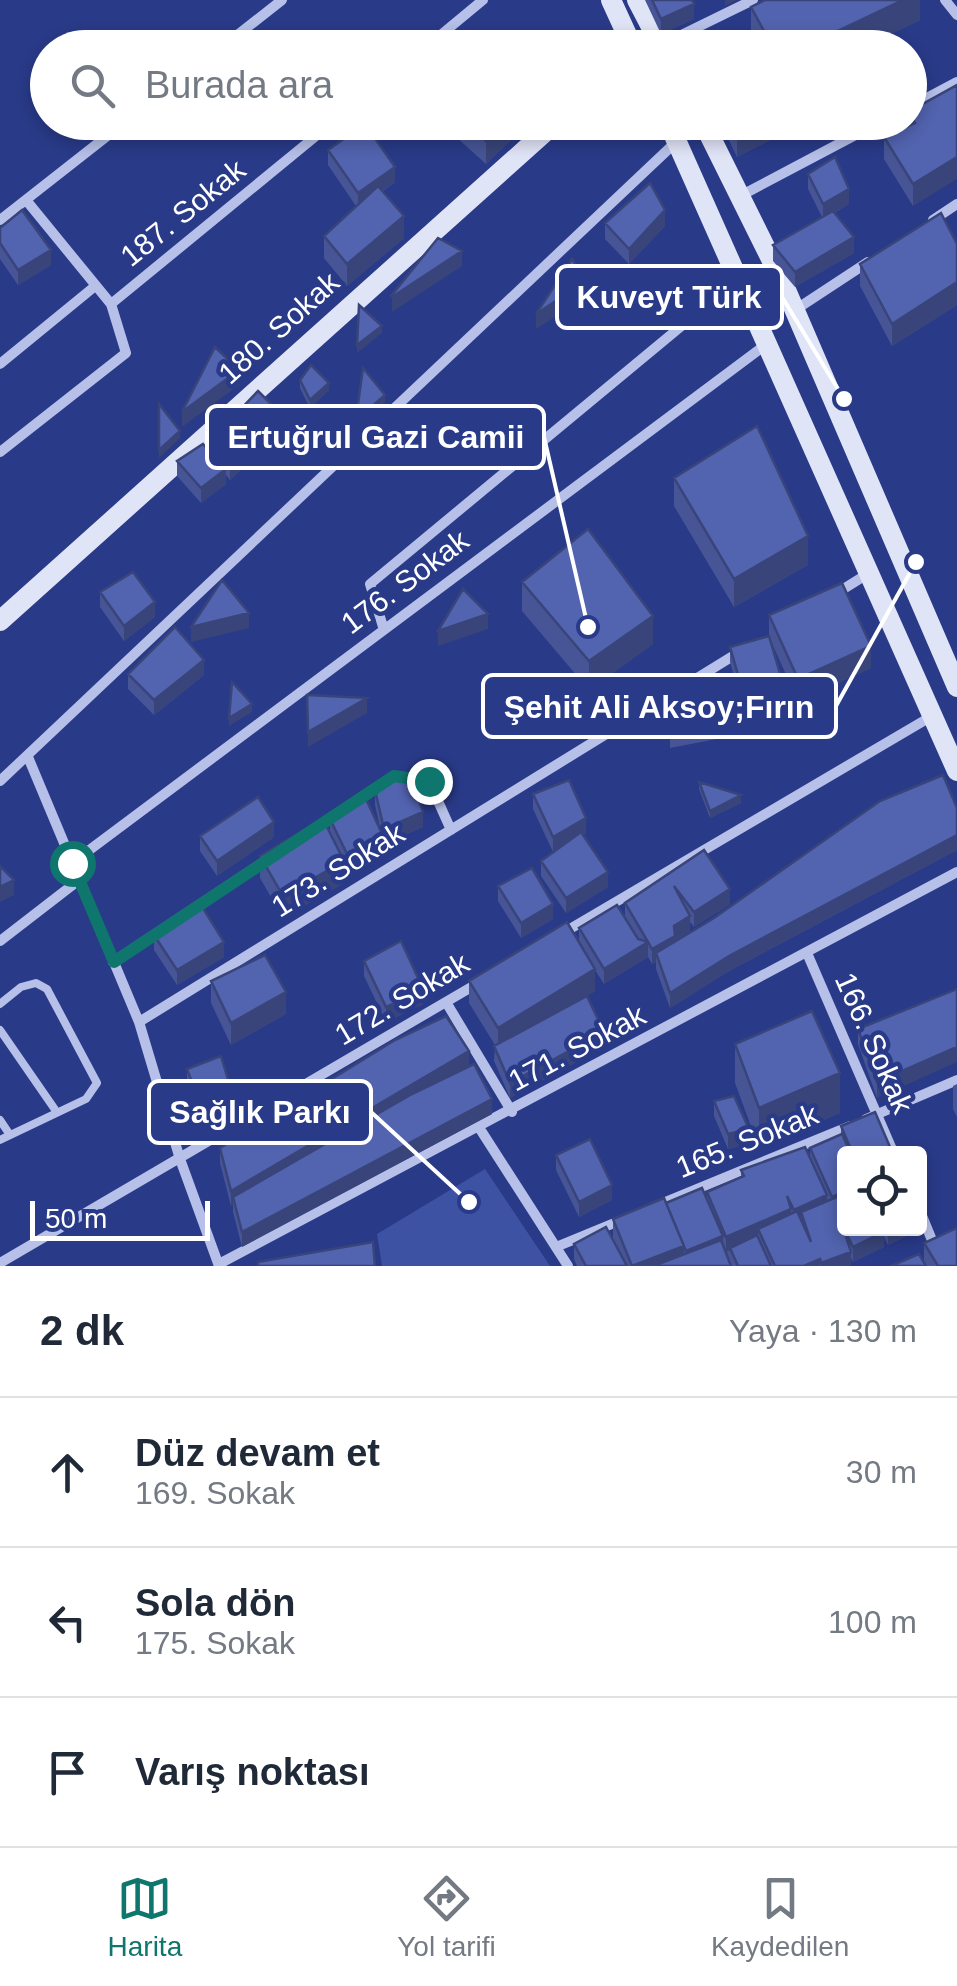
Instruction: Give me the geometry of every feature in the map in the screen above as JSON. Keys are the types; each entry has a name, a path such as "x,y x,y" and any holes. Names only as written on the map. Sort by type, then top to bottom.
{"main road":[{"path":"612,0 626,30"},
{"path":"637,0 653,30"},
{"name":"180. Sokak","path":"0,621 536,140"},
{"path":"677,140 957,771"},
{"path":"713,140 795,310 957,687"}],"street":[{"path":"256,0 267,11"},
{"path":"243,30 282,0"},
{"path":"447,30 483,0"},
{"path":"693,30 752,0"},
{"path":"927,98 957,82"},
{"path":"0,220 102,140"},
{"name":"187. Sokak","path":"110,304 311,140"},
{"path":"0,781 665,140"},
{"path":"742,195 846,140"},
{"path":"0,452 126,353 110,304 26,200"},
{"path":"924,225 957,204"},
{"path":"795,310 876,257"},
{"path":"384,630 370,584 740,278"},
{"name":"187. Sokak","path":"0,364 94,287"},
{"name":"176. Sokak","path":"72,863 769,342"},
{"path":"826,600 870,572"},
{"name":"173. Sokak","path":"138,1022 750,646"},
{"path":"547,943 932,715"},
{"path":"28,757 138,1022 180,1160 219,1265"},
{"path":"295,842 394,776 429,781 450,830"},
{"path":"114,962 279,852"},
{"name":"171. Sokak","path":"219,1265 957,872"},
{"path":"0,941 79,880"},
{"name":"166. Sokak","path":"807,953 891,1146"},
{"name":"172. Sokak","path":"0,1263 497,972"},
{"path":"446,1002 512,1112"},
{"name":"165. Sokak","path":"556,1247 957,1080"},
{"path":"480,1129 568,1266"},
{"path":"919,1258 942,1249 927,1223"}],"lane":[{"path":"0,1004 21,986 36,983 46,989 96,1091 0,1140"},
{"path":"0,1030 56,1111"},
{"path":"0,1120 10,1134"}],"shaded area":[{"path":"485,1169 550,1266 382,1266 377,1234"}],"building":[{"path":"652,0 692,0 694,4 661,19"},
{"path":"765,0 903,0 840,30 763,30 751,7"},
{"path":"957,85 957,157 913,184 886,140 927,140 927,102"},
{"path":"342,140 376,140 395,167 358,193 328,150"},
{"path":"835,157 849,189 823,204 808,174"},
{"path":"650,183 665,210 629,249 605,223"},
{"path":"378,186 404,216 347,264 324,236"},
{"path":"22,210 51,250 18,270 0,243 0,228"},
{"path":"833,211 854,237 795,272 773,245"},
{"path":"941,213 957,244 957,282 892,324 860,264"},
{"path":"438,238 462,251 392,297 391,296"},
{"path":"572,259 586,281 536,314"},
{"path":"359,305 382,326 357,345"},
{"path":"215,347 239,370 182,412"},
{"path":"311,365 329,383 310,400 300,380"},
{"path":"363,368 385,395 363,414 358,404"},
{"path":"258,391 285,418 262,437 255,436 236,414"},
{"path":"159,404 180,431 159,450"},
{"path":"757,426 808,536 734,579 674,478"},
{"path":"203,444 226,469 201,488 177,461"},
{"path":"588,529 653,616 589,661 522,582"},
{"path":"133,572 155,602 124,626 100,592"},
{"path":"222,580 249,613 191,627"},
{"path":"842,583 871,646 798,679 769,615"},
{"path":"463,589 488,614 438,631"},
{"path":"175,627 204,660 154,700 128,674"},
{"path":"769,636 781,677 745,699 730,647"},
{"path":"232,682 252,704 229,718"},
{"path":"307,695 367,698 308,732"},
{"path":"410,773 423,812 384,829 375,790"},
{"path":"943,775 957,808 957,835 729,956 670,993 656,953 714,918 880,801"},
{"path":"569,780 586,818 553,837 533,794"},
{"path":"699,782 741,795 710,811"},
{"path":"258,797 274,822 217,861 200,836"},
{"path":"366,799 384,838 348,856 330,819"},
{"path":"323,819 344,861 283,896 260,856"},
{"path":"581,832 608,872 566,898 541,861"},
{"path":"704,850 730,889 694,912 674,886 690,916 674,926 675,936 652,949 625,903"},
{"path":"0,866 14,880 0,887"},
{"path":"532,868 553,904 521,923 498,886"},
{"path":"201,905 224,942 177,970 154,935"},
{"path":"617,905 638,939 648,942 604,969 579,928"},
{"path":"567,922 595,969 498,1028 469,981"},
{"path":"401,941 423,989 386,1007 364,961"},
{"path":"265,955 286,992 231,1023 211,981"},
{"path":"957,989 957,1047 877,1082 858,1029"},
{"path":"587,996 604,1032 510,1083 494,1046"},
{"path":"812,1011 840,1073 759,1108 735,1044"},
{"path":"446,1016 469,1051 231,1191 220,1148 395,1040"},
{"path":"221,1056 234,1100 204,1114 187,1069"},
{"path":"474,1064 492,1099 242,1232 233,1197 412,1094"},
{"path":"734,1096 749,1129 728,1134 714,1101"},
{"path":"875,1112 890,1146 850,1146 841,1126"},
{"path":"842,1134 847,1146 837,1146 837,1194 832,1197 810,1148"},
{"path":"590,1139 612,1185 579,1202 556,1155"},
{"path":"805,1147 827,1195 794,1210 787,1196 791,1209 726,1237 707,1192 744,1176 741,1170"},
{"path":"702,1188 723,1236 686,1251 666,1203"},
{"path":"837,1197 837,1236 846,1236 851,1252 821,1263 820,1259 804,1266 775,1266 758,1229 797,1211 811,1242 801,1212"},
{"path":"664,1198 684,1246 632,1266 613,1219"},
{"path":"606,1227 627,1266 586,1266 574,1244"},
{"path":"957,1228 957,1266 938,1266 924,1243"},
{"path":"757,1235 771,1266 738,1266 730,1248"},
{"path":"848,1236 876,1236 853,1247"},
{"path":"721,1240 731,1266 656,1266 656,1265"},
{"path":"373,1242 375,1266 258,1266 258,1262"},
{"path":"919,1254 926,1266 891,1266"}],"place":[{"name":"Kuveyt Türk","path":"844,399"},
{"name":"Şehit Ali Aksoy;Fırın","path":"916,562"},
{"name":"Ertuğrul Gazi Camii","path":"588,627"},
{"name":"Sağlık Parkı","path":"469,1202"}],"route":[{"path":"72,863 114,962 394,776 429,781"}]}
